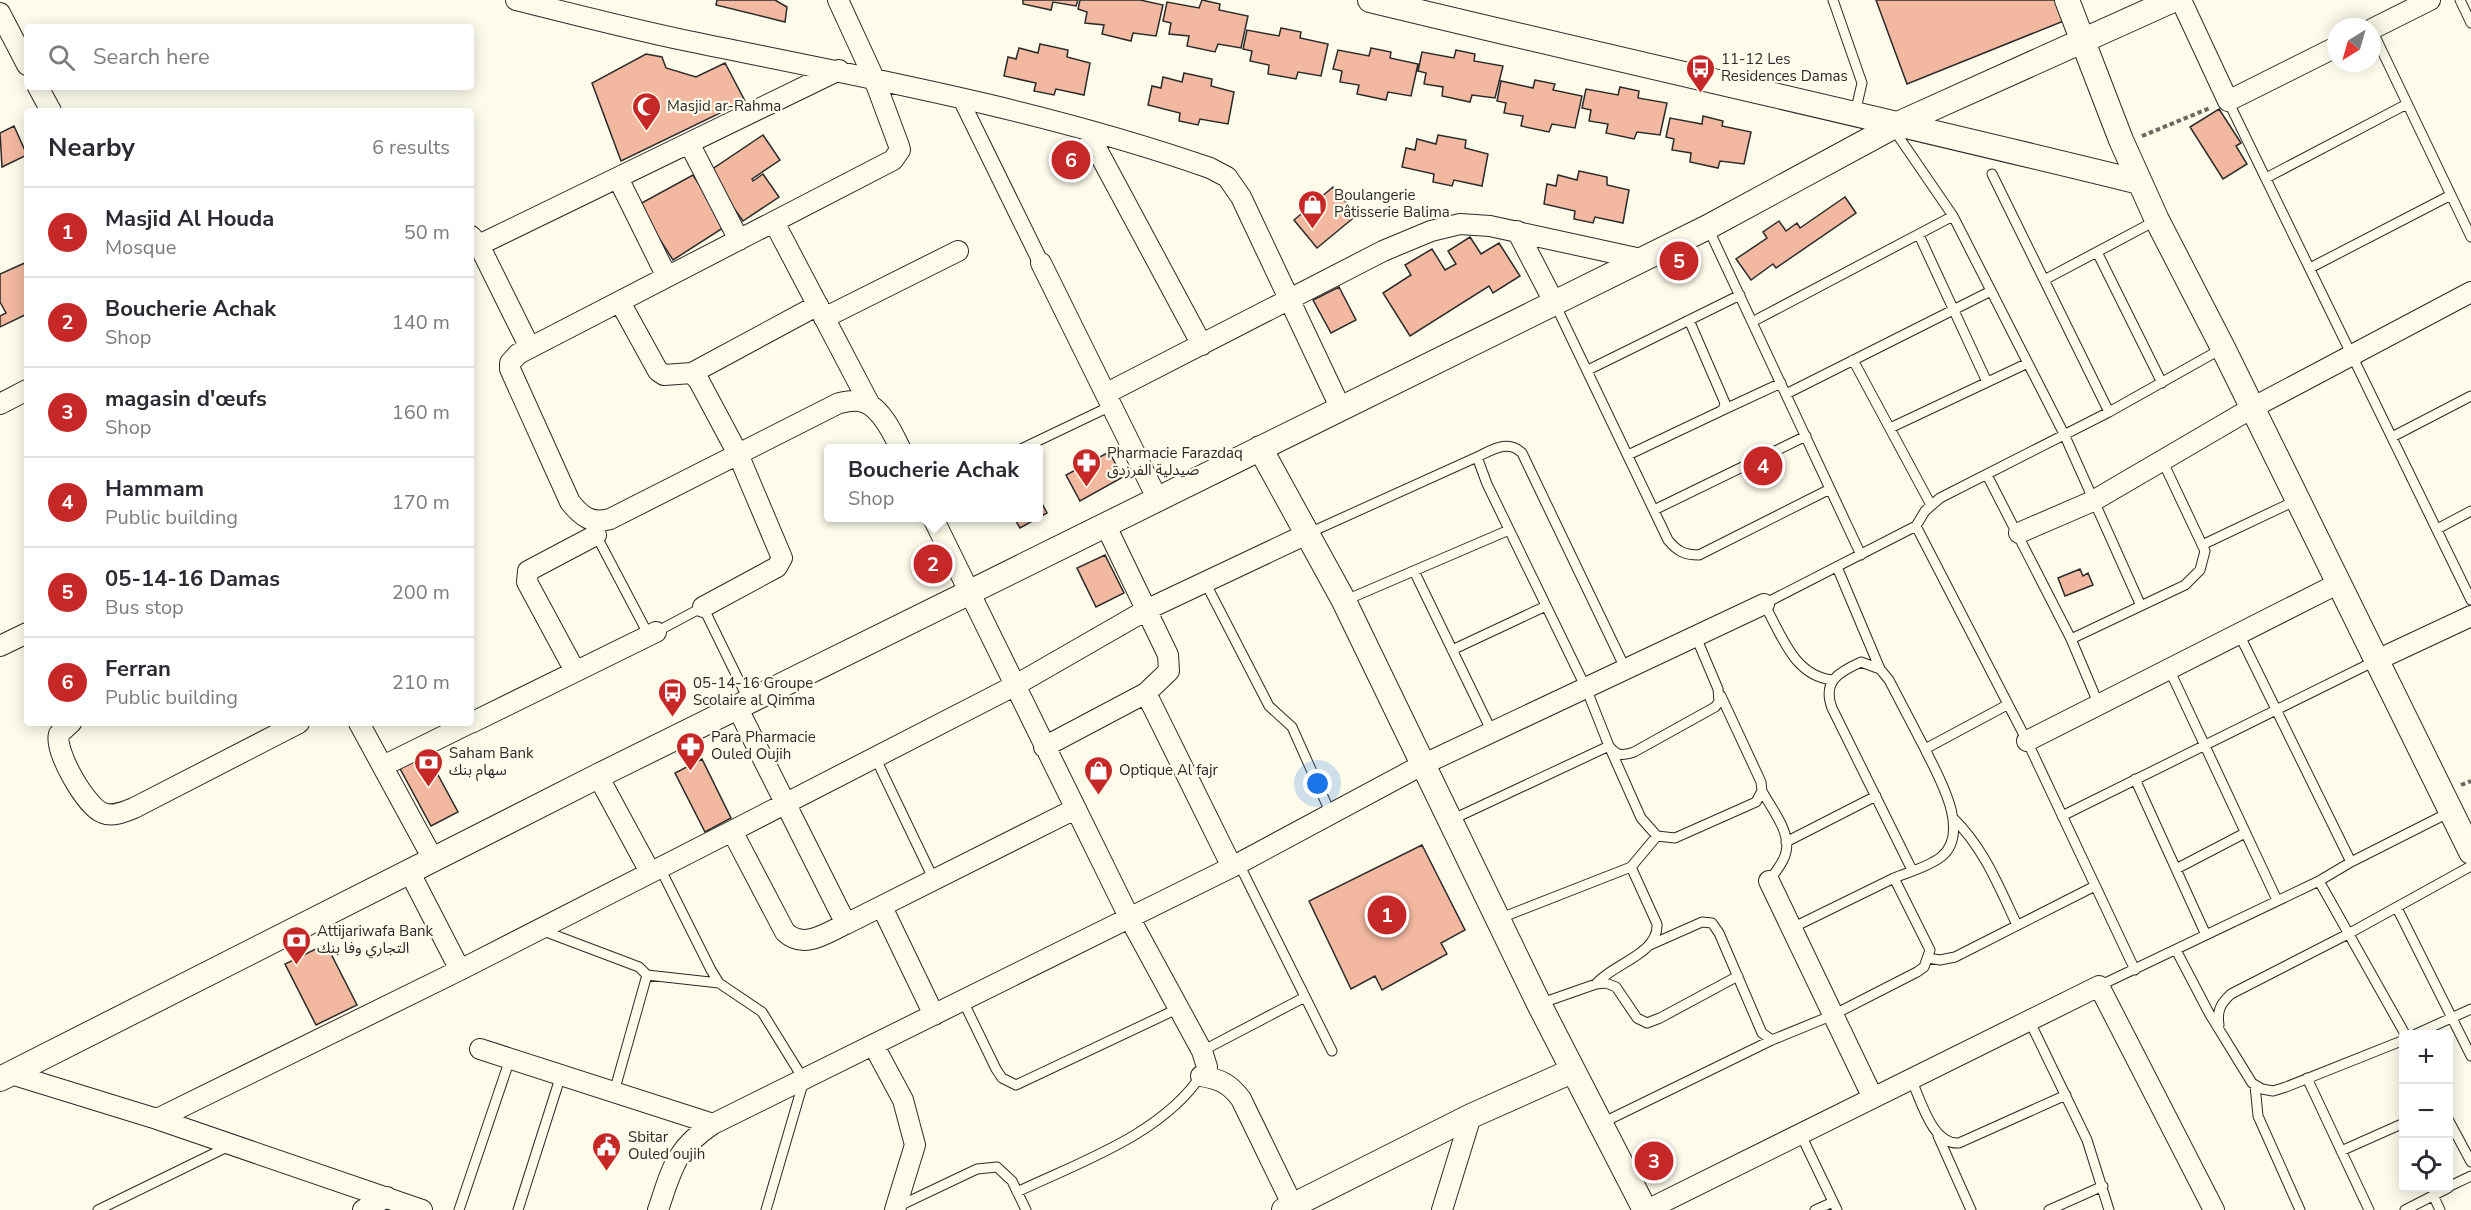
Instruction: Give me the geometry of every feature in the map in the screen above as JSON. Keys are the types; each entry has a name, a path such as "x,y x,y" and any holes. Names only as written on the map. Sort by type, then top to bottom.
{"street":[{"path":"516,0 686,41 873,76 1087,131 1181,158 1227,177 1240,197 1341,409"},
{"path":"592,527 579,515 570,502 512,376 510,369 513,358 893,160 900,146 873,76 838,0"},
{"path":"1370,0 2139,182"},
{"path":"2067,0 2121,140 2157,220 2223,348 2471,852"},
{"path":"5,1076 598,776 1157,498 1555,304 1708,227 1896,125 2173,0"},
{"path":"2181,0 2228,100 2327,51"},
{"path":"2381,24 2430,0"},
{"path":"0,13 24,59"},
{"path":"530,348 475,241 618,178 839,70"},
{"path":"40,90 49,108"},
{"path":"960,98 1157,498"},
{"path":"1087,131 1202,345"},
{"path":"689,143 739,240"},
{"path":"618,178 667,278"},
{"path":"774,222 870,405 881,417 898,444"},
{"path":"1110,399 1202,345 1289,298 1383,251 1431,231 1460,224 1517,231 1641,259"},
{"path":"1517,231 1555,304"},
{"path":"620,302 658,371 664,375 692,373 821,311 958,250"},
{"path":"2019,533 2092,501 2252,408 2471,292"},
{"path":"692,373 699,381 738,454 782,558 777,567 703,607"},
{"path":"0,404 24,392"},
{"path":"575,671 527,582 528,571 598,522 610,519 839,403 860,401 870,405"},
{"path":"1260,448 1309,533 1344,601 1572,1071 1646,1210 2098,986 2214,1210"},
{"path":"935,522 1203,1065 1232,1087 1241,1099 1288,1208 1471,1116 1572,1071"},
{"path":"1044,747 1146,693 1164,677 1170,662 1148,609 1105,524"},
{"path":"157,1119 460,970 1014,686 1148,609 1309,533"},
{"path":"2027,741 2339,584"},
{"path":"658,1210 678,1155 691,1138 713,1124 1235,865 1422,765 1764,604"},
{"path":"2377,660 2471,616"},
{"path":"474,722 656,632"},
{"path":"0,646 24,634"},
{"path":"1146,693 1235,865"},
{"path":"743,704 786,803 846,924"},
{"path":"68,726 59,734 59,748 84,797 93,808 109,815 134,808 293,726"},
{"path":"361,726 433,859"},
{"path":"383,766 465,726"},
{"path":"598,776 655,870"},
{"path":"732,831 776,919 791,938 807,941 882,907 1075,809"},
{"path":"410,871 460,970"},
{"path":"1769,881 1873,1098"},
{"path":"882,907 934,1015"},
{"path":"874,1046 903,1100 915,1144 901,1208"},
{"path":"480,1049 713,1124"},
{"path":"5,1076 157,1119 422,1210"},
{"path":"1442,1210 1471,1116"},
{"path":"363,1210 387,1197"}],"lane":[{"path":"1833,0 1862,83 1855,113"},
{"path":"2460,0 2471,23"},
{"path":"2381,48 2471,237"},
{"path":"2228,100 2471,600"},
{"path":"2266,178 2407,104"},
{"path":"1896,125 1953,216 2028,363 2064,434 2092,501 2141,606"},
{"path":"1992,174 2046,279 2109,412"},
{"path":"2310,268 2451,195"},
{"path":"1752,322 1953,216"},
{"path":"2046,279 2157,220"},
{"path":"1708,227 1861,555"},
{"path":"1919,235 1987,382"},
{"path":"2097,252 2162,383"},
{"path":"1786,394 1991,291"},
{"path":"1588,370 1740,295"},
{"path":"1555,304 1668,540 1677,550 1688,555 1699,555 1830,489"},
{"path":"1689,320 1725,403 1723,410"},
{"path":"1832,680 1814,676 1798,665 1764,604 1916,526 1931,505 2109,412 2223,348"},
{"path":"1853,360 1931,505"},
{"path":"1890,428 2028,363"},
{"path":"1628,455 1781,383"},
{"path":"2392,436 2471,396"},
{"path":"1030,444 1110,399"},
{"path":"1654,510 1806,436"},
{"path":"1309,533 1477,457 1508,445 1515,447 1522,453 1626,670"},
{"path":"1477,457 1509,530 1586,688 1609,746 1648,830 1657,836 1675,838 1756,802 1762,791"},
{"path":"2072,639 2184,585 2196,576 2204,560 2202,545 2162,460"},
{"path":"1987,475 2072,639 2099,705"},
{"path":"2202,545 2297,500"},
{"path":"2437,529 2471,511"},
{"path":"1916,526 2027,741 2135,969"},
{"path":"592,527 639,621 646,630 656,632 703,607 743,704"},
{"path":"1344,601 1509,530"},
{"path":"1792,928 1894,878 1939,859 1947,852 1951,843 1953,818 1951,805 1925,749 1880,669 1838,567"},
{"path":"1414,571 1492,732"},
{"path":"1205,582 1269,706 1292,727 1332,814"},
{"path":"1452,650 1546,606"},
{"path":"2240,634 2351,862"},
{"path":"1696,637 1761,782 1762,791 1783,830 1786,842 1783,861 1769,881"},
{"path":"2062,816 2377,660"},
{"path":"1880,669 1861,662 1835,675 1829,699 1912,870"},
{"path":"2169,669 2277,900"},
{"path":"1609,746 1622,756 1634,752 1716,707 1721,696"},
{"path":"1925,749 2007,705"},
{"path":"1449,821 1609,746"},
{"path":"875,757 934,880"},
{"path":"2135,779 2206,935"},
{"path":"1786,842 1876,796"},
{"path":"2098,986 2319,881 2351,862 2450,812"},
{"path":"1953,818 1975,841 2017,925"},
{"path":"2176,869 2246,833"},
{"path":"1498,920 1631,867 1657,836"},
{"path":"1235,865 1332,1051"},
{"path":"2219,1027 2217,1014 2221,1003 2230,994 2397,908 2471,866"},
{"path":"1631,867 1657,924 1657,931 1650,945"},
{"path":"655,870 719,983"},
{"path":"1599,1124 1772,1040 1833,1015 1917,972 1928,958 1930,950 1894,878"},
{"path":"2319,881 2401,1030"},
{"path":"1928,958 1940,960 1955,957 2095,885"},
{"path":"2397,908 2471,1056"},
{"path":"1596,984 1604,975 1650,945 1702,922 1712,923 1719,933 1762,1033 1772,1040"},
{"path":"539,929 639,967 647,975 719,983 762,1012 804,1080 766,1210"},
{"path":"2176,950 2239,1064 2255,1085 2258,1116 2300,1210"},
{"path":"614,1092 647,975"},
{"path":"1539,1004 1596,984 1606,983 1616,987 1637,1018 1647,1023 1738,976"},
{"path":"1017,1192 1149,1127 1170,1112 1203,1065 1305,998"},
{"path":"963,1001 996,1069 1002,1078 1016,1085 1177,1009"},
{"path":"2426,1030 2471,1009"},
{"path":"2029,1020 2087,1140 2109,1210"},
{"path":"2255,1085 2273,1091 2399,1042"},
{"path":"459,1210 510,1058"},
{"path":"518,1210 561,1075"},
{"path":"2307,1078 2369,1210"},
{"path":"1911,1079 1971,1210"},
{"path":"1935,1129 1942,1139 1950,1144 1959,1143 2066,1095"},
{"path":"2342,1151 2399,1125"},
{"path":"2453,1128 2471,1162"},
{"path":"1800,1133 1835,1206 1815,1210"},
{"path":"98,1210 231,1145"},
{"path":"901,1208 988,1167 997,1167 1005,1171 1026,1210"},
{"path":"2453,1185 2471,1176"},
{"path":"2049,1210 2103,1186"},
{"path":"2405,1210 2439,1192"},
{"path":"2433,1195 2440,1210"}],"path":[{"path":"2121,140 2141,137 2228,100"}],"building":[{"path":"717,0 775,0 787,7 785,22 716,5"},
{"path":"1023,0 1078,0 1076,6 1053,2 1051,10 1023,4"},
{"path":"1080,0 1140,0 1163,5 1156,36 1133,33 1131,41 1102,34 1104,25 1085,23 1087,12 1078,9"},
{"path":"1202,0 1220,4 1219,10 1248,16 1241,48 1218,44 1215,52 1187,46 1189,36 1169,34 1171,23 1163,21 1167,2 1199,8"},
{"path":"1876,0 2064,0 2071,18 1907,84"},
{"path":"1281,28 1301,32 1300,38 1328,44 1321,76 1298,72 1296,79 1268,74 1269,65 1250,61 1252,51 1243,49 1247,30 1279,36"},
{"path":"1040,44 1068,50 1067,57 1090,63 1084,95 1056,89 1054,95 1034,91 1036,83 1004,76 1008,57 1016,59 1019,48 1038,53"},
{"path":"1371,48 1391,52 1390,58 1418,64 1411,96 1388,92 1386,100 1357,94 1359,85 1340,82 1342,71 1333,69 1338,50 1369,56"},
{"path":"1456,50 1475,54 1474,61 1503,66 1495,98 1472,95 1470,102 1442,96 1443,87 1424,84 1426,73 1418,71 1422,52 1454,58"},
{"name":"Masjid ar-Rahma","path":"646,54 662,57 666,68 696,77 725,63 745,101 621,161 592,83"},
{"path":"1184,73 1212,79 1211,86 1234,92 1228,124 1200,119 1198,125 1179,121 1180,113 1148,105 1152,86 1161,88 1163,77 1182,82"},
{"path":"1535,80 1555,84 1553,90 1582,96 1575,128 1552,124 1549,132 1521,126 1523,116 1504,113 1506,103 1497,101 1501,81 1533,88"},
{"path":"1620,87 1639,91 1638,98 1667,103 1660,135 1637,132 1634,139 1606,133 1608,124 1589,121 1591,110 1582,108 1586,89 1618,95"},
{"path":"2219,109 2241,143 2236,146 2247,164 2223,179 2190,127"},
{"path":"1703,116 1723,121 1722,126 1751,132 1744,164 1720,161 1718,168 1690,162 1691,153 1672,150 1674,139 1666,137 1670,118 1702,124"},
{"path":"14,126 24,148 24,156 2,167 0,133"},
{"path":"763,135 780,160 752,179 753,181 763,174 779,197 743,221 708,172"},
{"path":"1438,135 1466,140 1465,148 1488,154 1482,186 1454,180 1452,186 1433,182 1434,174 1402,167 1406,148 1415,150 1417,139 1436,144"},
{"path":"1579,171 1607,177 1607,185 1629,190 1623,223 1595,217 1593,223 1574,219 1575,211 1544,204 1547,184 1556,186 1558,175 1577,180"},
{"path":"693,175 726,226 673,260 638,205"},
{"path":"1333,187 1357,215 1317,248 1294,220"},
{"path":"1845,197 1856,213 1776,268 1773,264 1751,280 1736,259 1767,238 1763,232 1779,221 1786,231 1797,223 1800,228"},
{"path":"1470,237 1481,254 1499,243 1520,276 1493,293 1489,286 1410,336 1383,293 1411,275 1405,265 1432,249 1445,270 1456,264 1448,251"},
{"path":"24,263 24,315 0,327 0,316 6,313 0,302 0,274"},
{"path":"1339,287 1356,320 1331,333 1313,300"},
{"path":"1109,452 1123,477 1080,501 1066,475"},
{"path":"1016,522 1031,522 1020,528"},
{"path":"1105,555 1124,593 1096,607 1077,568"},
{"path":"2080,569 2083,576 2088,573 2093,585 2065,596 2058,578"},
{"path":"424,749 458,812 431,826 397,763"},
{"path":"702,759 731,818 705,832 675,773"},
{"path":"1422,845 1465,930 1441,943 1447,954 1382,990 1375,976 1351,989 1309,901"},
{"path":"326,944 357,1005 316,1025 285,964"}],"place":[{"name":"11-12 Les Residences Damas","path":"1700,94"},
{"name":"Masjid ar-Rahma","path":"646,132"},
{"name":"Ferran","path":"1071,160"},
{"name":"Boulangerie Pâtisserie Balima","path":"1313,230"},
{"name":"05-14-16 Damas","path":"1679,261"},
{"name":"Hammam","path":"1763,466"},
{"name":"Pharmacie Farazdaq صيدلية الفرزدق","path":"1086,488"},
{"name":"Boucherie Achak","path":"933,564"},
{"name":"05-14-16 Groupe Scolaire al Qimma","path":"672,718"},
{"name":"Para Pharmacie Ouled Oujih","path":"690,772"},
{"name":"Saham Bank سهام بنك","path":"428,788"},
{"name":"Optique Al fajr","path":"1098,796"},
{"name":"Masjid Al Houda","path":"1387,915"},
{"name":"Attijariwafa Bank التجاري وفا بنك","path":"296,966"},
{"name":"magasin d'œufs","path":"1654,1161"},
{"name":"Sbitar Ouled oujih","path":"607,1172"}]}
